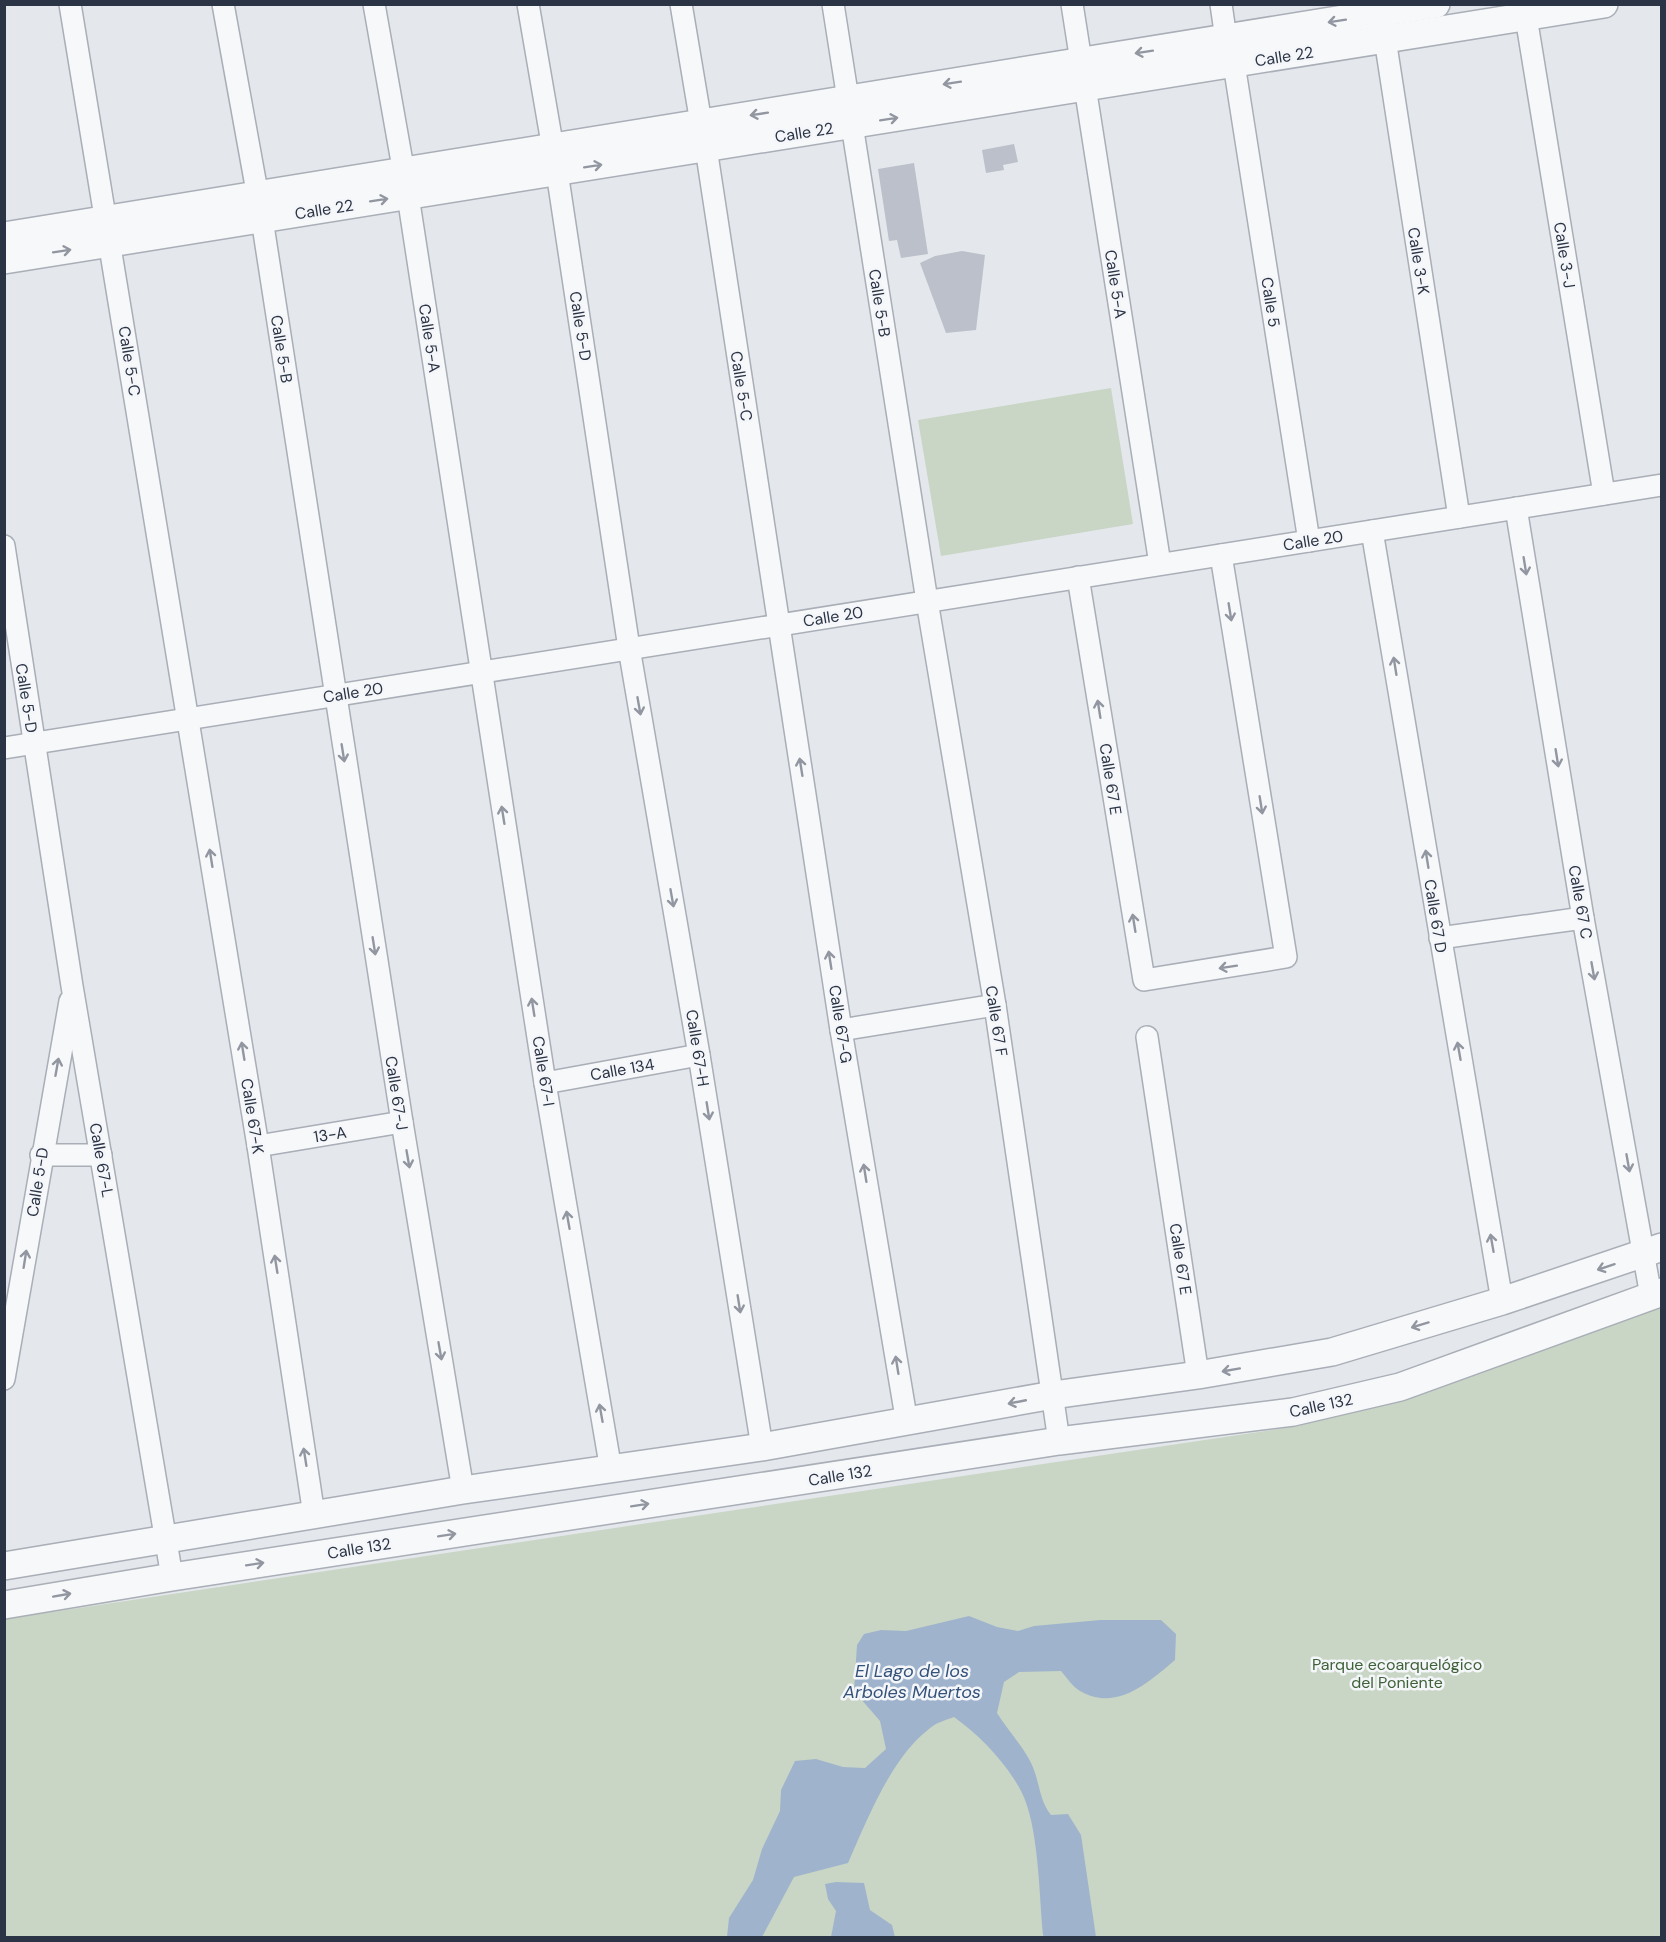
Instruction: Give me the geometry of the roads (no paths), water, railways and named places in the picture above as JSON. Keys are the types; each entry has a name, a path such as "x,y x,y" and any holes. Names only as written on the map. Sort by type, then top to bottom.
{"street":[{"name":"Calle 5-C","path":"70,4 189,718"},
{"name":"Calle 5-B","path":"223,4 259,207 334,695"},
{"name":"Calle 5-A","path":"374,4 406,184 481,672"},
{"name":"Calle 5-D","path":"528,4 629,648"},
{"name":"Calle 5-C","path":"681,4 779,625"},
{"name":"Calle 5-B","path":"833,4 927,601"},
{"name":"Calle 5-A","path":"1072,4 1160,564"},
{"name":"Calle 5","path":"1221,4 1309,541"},
{"name":"Calle 22","path":"1230,51 1381,9 1436,4"},
{"name":"Calle 22","path":"4,236 108,231 1230,51 1386,40 1604,4"},
{"name":"Calle 3-K","path":"1381,9 1458,517"},
{"name":"Calle 3-J","path":"1526,17 1604,494"},
{"name":"Calle 22","path":"4,260 108,231"},
{"name":"Calle 20","path":"4,748 1662,485"},
{"name":"Calle 67 C","path":"1516,508 1583,918 1653,1251 1656,1294"},
{"name":"Calle 67 D","path":"1372,531 1502,1301"},
{"name":"Calle 5-D","path":"4,546 34,743"},
{"name":"Calle 67 E","path":"1078,578 1144,980 1286,957 1221,555"},
{"name":"Calle 67 F","path":"927,601 995,1005 1059,1441"},
{"name":"Calle 67-G","path":"779,625 841,1030 907,1423"},
{"name":"Calle 67-H","path":"629,648 699,1055 762,1447"},
{"name":"Calle 67-I","path":"481,672 545,1083 610,1470"},
{"name":"Calle 67-J","path":"334,695 464,1490"},
{"name":"Calle 67-K","path":"189,718 258,1146 314,1515"},
{"name":"Calle 67-L","path":"34,743 72,986 172,1576"},
{"path":"1440,938 1583,918"},
{"name":"Calle 5-D","path":"4,1379 13,1285 41,1155 72,986"},
{"path":"841,1030 995,1005"},
{"name":"Calle 67 E","path":"1147,1036 1198,1375"},
{"name":"Calle 134","path":"545,1083 699,1055"},
{"name":"13-A","path":"258,1146 402,1122"},
{"path":"41,1155 101,1155"},
{"path":"4,1566 464,1490 762,1447 907,1423 1053,1395 1198,1375 1332,1352 1502,1301 1653,1251"},
{"name":"Calle 132","path":"4,1605 172,1576 1059,1441 1293,1412 1400,1387 1656,1294"}],"water":[{"name":"El Lago de los Arboles Muertos","path":"969,1616 997,1627 1018,1631 1034,1626 1100,1620 1161,1620 1176,1634 1175,1660 1154,1678 1131,1692 1119,1696 1093,1697 1072,1685 1061,1671 1019,1672 1004,1682 997,1713 1029,1759 1051,1815 1068,1814 1081,1835 1096,1937 1045,1938 1043,1935 1035,1841 1027,1805 1015,1780 1000,1759 954,1717 931,1727 903,1756 881,1791 848,1863 794,1877 762,1937 727,1937 729,1918 753,1880 762,1849 780,1811 781,1790 795,1761 816,1759 843,1767 865,1768 886,1749 880,1721 854,1691 857,1645 864,1634 881,1630 906,1631"},
{"path":"864,1883 870,1910 892,1925 895,1937 831,1937 836,1911 828,1899 825,1884"}],"park label":[{"name":"Parque ecoarquelógico del Poniente","path":"1397,1673"}]}
